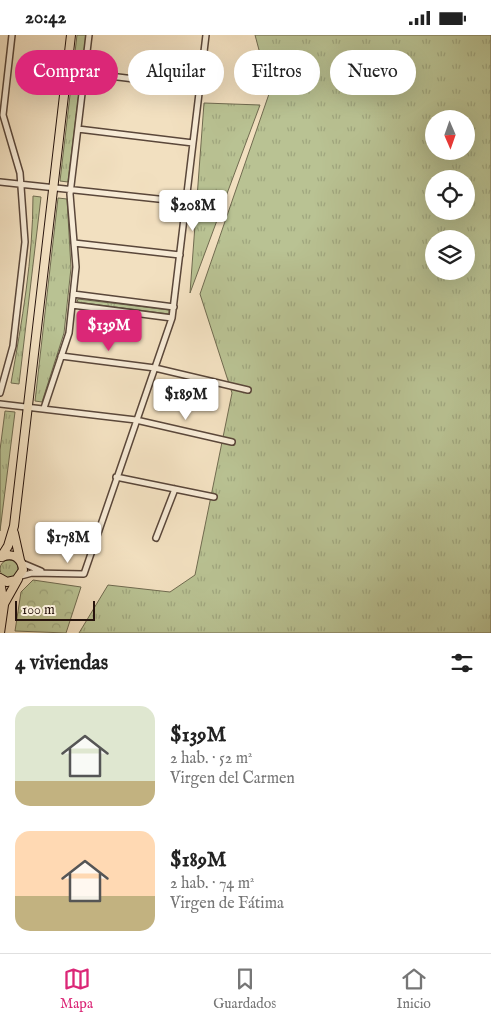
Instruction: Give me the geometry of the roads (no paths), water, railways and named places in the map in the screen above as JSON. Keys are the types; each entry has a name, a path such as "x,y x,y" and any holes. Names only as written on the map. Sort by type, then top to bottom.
{"main road":[{"path":"4,605 20,577 21,562 15,545 14,526 71,35"},
{"path":"1,558 8,546 14,526"},
{"path":"1,558 13,555 21,562"},
{"path":"0,633 4,605 0,580 11,582 20,577"}],"street":[{"path":"0,393 13,346 26,242 21,184 2,122 12,35"},
{"path":"87,50 89,35"},
{"path":"204,50 206,35"},
{"path":"44,408 69,333 76,267 71,188 82,95"},
{"path":"20,577 84,574 172,318 199,95"},
{"path":"78,129 193,143"},
{"path":"0,182 53,188 71,188 186,202"},
{"path":"74,243 180,255"},
{"path":"73,294 174,307"},
{"path":"72,305 172,318"},
{"path":"61,356 155,368 248,390"},
{"path":"0,404 136,420 232,442"},
{"path":"116,477 214,497"},
{"path":"156,538 175,489"},
{"path":"21,562 30,568 52,574"}]}
